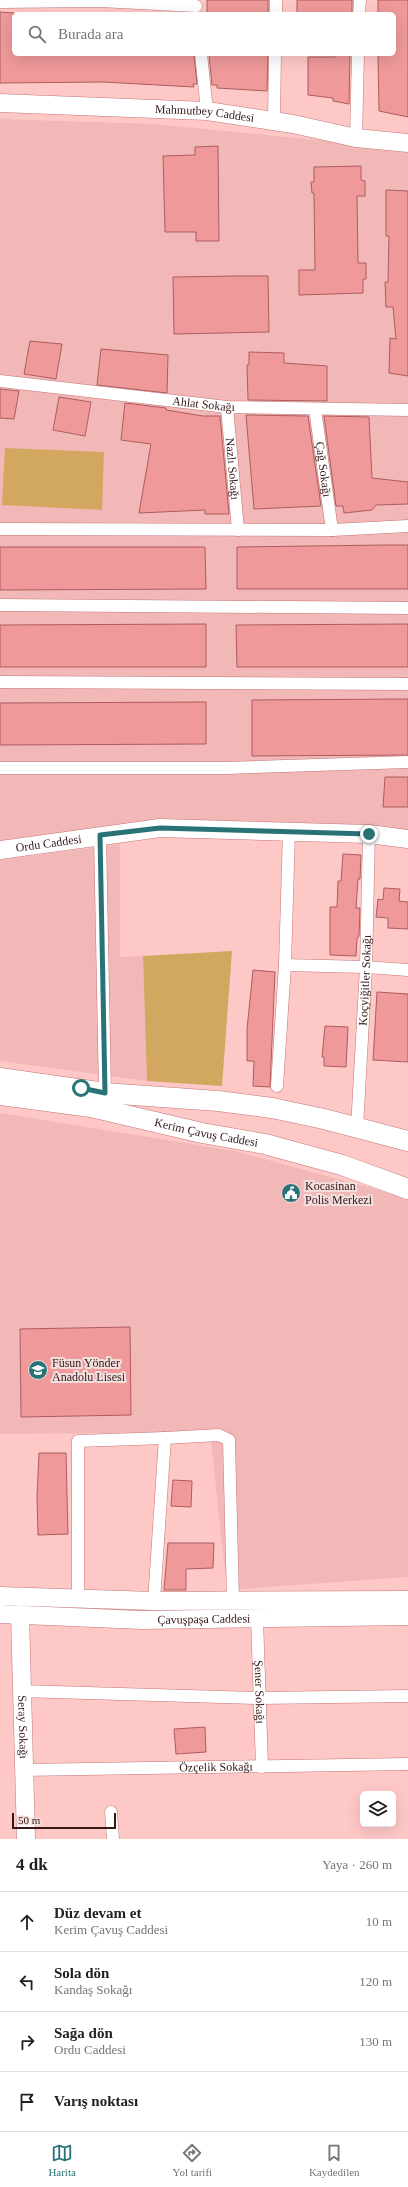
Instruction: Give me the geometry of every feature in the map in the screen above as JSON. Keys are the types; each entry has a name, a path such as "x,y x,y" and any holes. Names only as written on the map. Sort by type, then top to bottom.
{"main road":[{"path":"0,1078 105,1093 218,1101 272,1108 402,1137"},
{"name":"Kerim Çavuş Caddesi","path":"0,1095 92,1107 202,1133 265,1144 342,1165 408,1189"},
{"path":"202,1133 198,1124 198,1114 201,1109 218,1101"}],"street":[{"path":"276,0 276,12"},
{"path":"359,12 360,0"},
{"path":"0,2 100,1 196,7"},
{"path":"201,56 207,111"},
{"path":"274,121 275,56"},
{"path":"356,138 358,56"},
{"name":"Mahmutbey Caddesi","path":"0,103 207,111 274,121 356,138 408,143"},
{"name":"Ahlat Sokağı","path":"0,381 227,407 408,410"},
{"name":"Nazlı Sokağı","path":"227,407 238,530"},
{"name":"Çağ Sokağı","path":"315,409 332,530"},
{"path":"0,529 332,530 408,526"},
{"path":"0,606 408,608"},
{"path":"0,682 408,684"},
{"path":"0,768 227,768 408,762"},
{"name":"Ordu Caddesi","path":"0,850 100,835 160,828 369,834 408,839"},
{"path":"278,1086 285,965 289,831"},
{"name":"Koçyiğitler Sokağı","path":"358,1128 366,967 369,834"},
{"path":"100,835 105,1093"},
{"path":"285,965 366,967 408,970"},
{"path":"78,1600 78,1441 219,1435 229,1440 233,1600"},
{"path":"154,1600 165,1438"},
{"name":"Çavuşpaşa Caddesi","path":"0,1596 78,1600 408,1600"},
{"name":"Çavuşpaşa Caddesi","path":"0,1614 142,1620 408,1616"},
{"name":"Seray Sokağı","path":"20,1614 20,1691 26,1839"},
{"name":"Şener Sokağı","path":"257,1618 262,1767"},
{"path":"20,1691 260,1698 408,1696"},
{"name":"Özçelik Sokağı","path":"23,1770 408,1764"},
{"path":"111,1812 113,1839"}],"shaded area":[{"path":"0,119 154,124 408,149 408,831 227,821 0,847"},
{"path":"5,448 104,452 102,510 2,505"},
{"path":"120,844 120,957 143,956 147,1081 0,1061 0,860"},
{"path":"232,951 222,1086 147,1081 143,956"},
{"path":"0,1113 235,1151 408,1198 408,1577 227,1590 210,1432 0,1434"}],"building":[{"path":"207,0 268,0 268,12 207,12"},
{"path":"297,0 352,0 352,12 297,12"},
{"path":"378,0 408,0 408,117 379,111 378,56 396,56 396,12 378,12"},
{"path":"0,12 12,13 12,56 194,56 197,84 193,84 194,87 103,82 0,83"},
{"path":"209,56 268,56 267,91 217,88 217,85 212,85"},
{"path":"350,56 349,104 333,101 333,98 308,95 308,57"},
{"path":"218,146 219,241 196,241 196,232 165,232 163,156 195,155 195,147"},
{"path":"361,166 361,180 365,181 365,196 357,196 358,263 366,263 366,279 363,279 363,293 299,295 299,270 315,270 314,193 312,193 311,182 314,182 314,167"},
{"path":"386,190 408,191 408,376 389,373 390,338 396,339 393,307 386,307 385,282 388,282 389,236 386,236"},
{"path":"268,276 269,332 174,334 173,277"},
{"path":"30,341 62,344 56,379 24,374"},
{"path":"101,349 168,355 167,393 97,385"},
{"path":"249,352 284,353 284,363 327,366 327,401 248,400 247,365 249,365"},
{"path":"0,389 19,391 14,419 0,418"},
{"path":"59,397 91,402 85,436 53,430"},
{"path":"125,403 166,408 166,410 203,416 220,416 229,514 205,514 205,510 139,513 151,444 121,440"},
{"path":"246,415 308,416 321,506 254,509"},
{"path":"324,416 369,417 372,478 408,482 408,504 376,505 372,510 344,513 343,506 336,506"},
{"path":"408,545 408,589 237,589 237,547"},
{"path":"0,547 205,547 206,589 0,590"},
{"path":"206,624 206,667 0,667 0,625"},
{"path":"408,624 408,667 237,667 236,625"},
{"path":"408,699 408,755 252,756 252,700"},
{"path":"206,702 206,744 0,745 0,703"},
{"path":"385,777 408,777 408,807 383,807"},
{"path":"343,854 361,855 360,879 358,879 356,908 360,908 359,936 357,939 356,956 330,955 330,907 337,907 338,881 341,881"},
{"path":"384,888 400,889 399,901 408,902 408,929 388,928 388,918 376,917 378,899 383,900"},
{"path":"253,970 275,972 270,1087 253,1086 254,1061 247,1061 247,1029"},
{"path":"377,992 408,994 408,1062 373,1060"},
{"path":"325,1026 348,1027 346,1067 324,1066 324,1057 322,1057"},
{"path":"130,1327 131,1415 21,1417 20,1329"},
{"path":"39,1453 66,1453 68,1534 38,1535 37,1496"},
{"path":"173,1480 192,1481 191,1507 171,1506"},
{"path":"168,1543 214,1543 213,1568 186,1569 186,1590 164,1590"},
{"path":"205,1727 206,1752 176,1754 174,1729"}],"place":[{"name":"Kocasinan Polis Merkezi","path":"291,1193"},
{"name":"Füsun Yönder Anadolu Lisesi","path":"38,1370"}],"route":[{"path":"81,1088 105,1093 100,835 160,828 369,834"}]}
